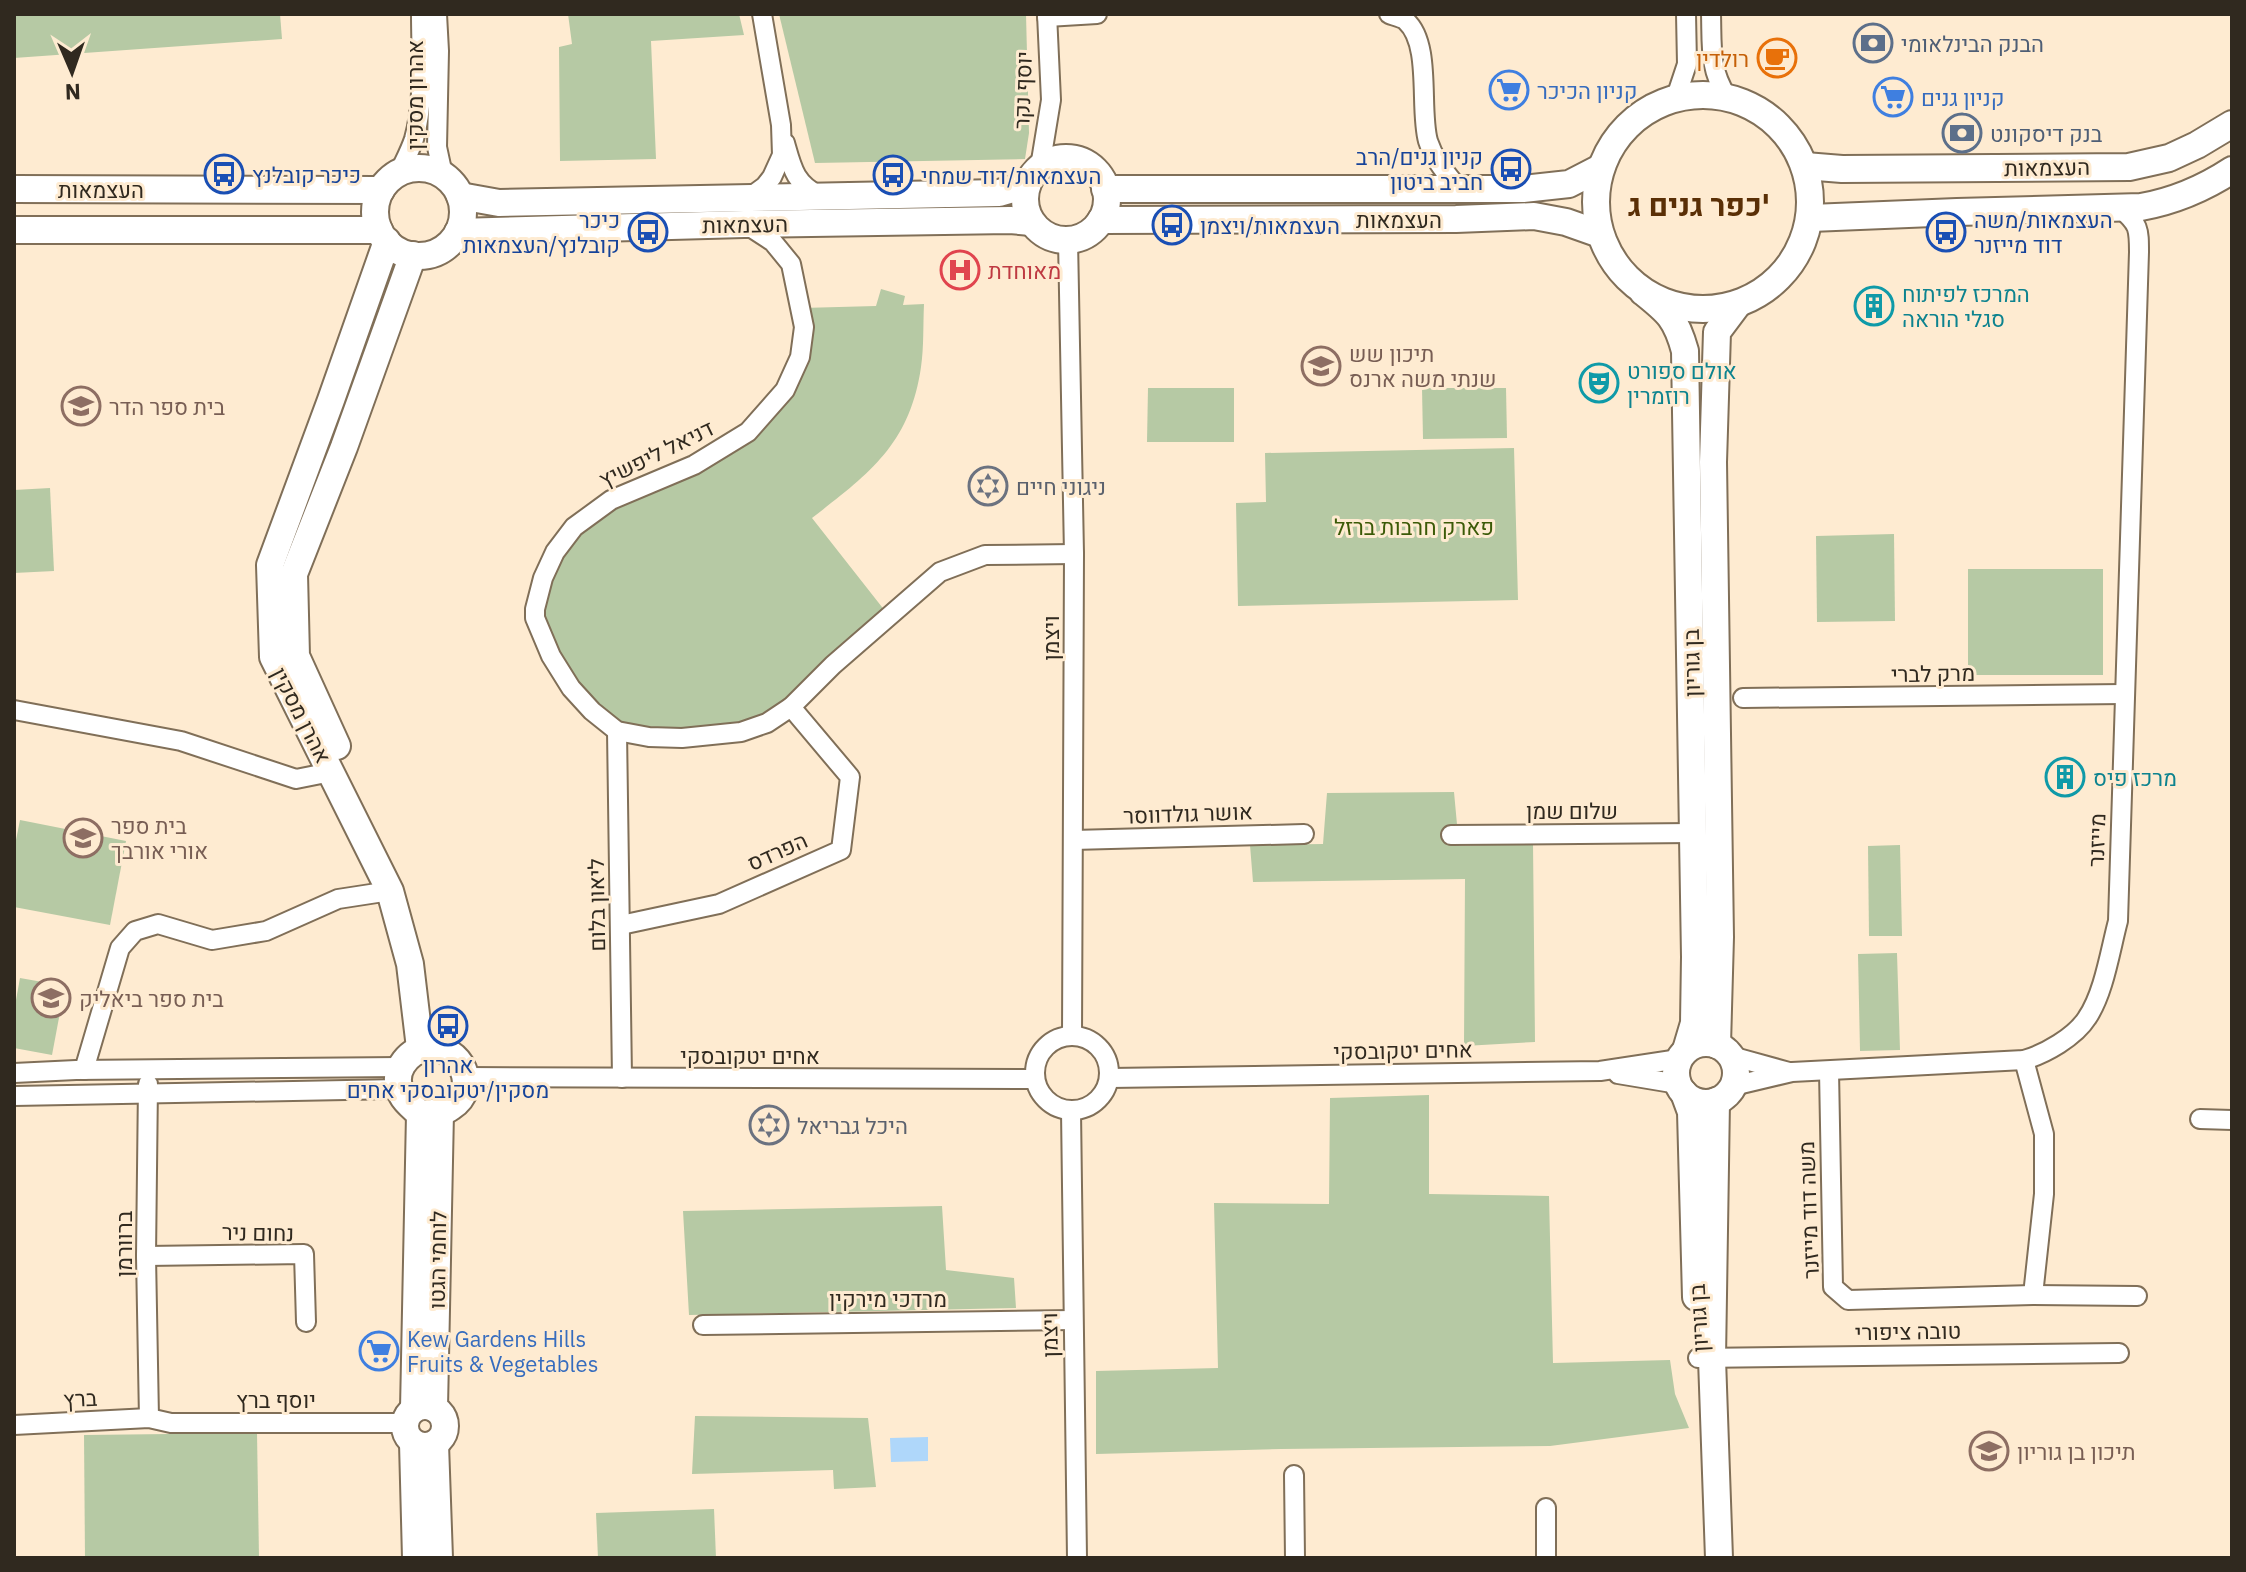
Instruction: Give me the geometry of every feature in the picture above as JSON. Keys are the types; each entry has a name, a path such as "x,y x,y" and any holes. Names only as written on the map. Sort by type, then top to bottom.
{"main road":[{"path":"1702,94 1727,97 1761,110 1788,134 1805,166 1810,183 1811,218 1802,246 1786,271 1765,291 1738,304 1706,310 1673,306 1643,292 1616,267 1600,234 1595,201 1600,168 1617,137 1643,112 1676,97 1702,94"},
{"name":"העצמאות","path":"1805,166 1842,169 2129,167 2169,158 2232,124"},
{"path":"1061,159 1084,163 1101,178 1105,189 1105,210 1101,220 1087,234 1068,240 1047,236 1031,222 1026,210 1025,198 1034,176 1050,162 1061,159"},
{"path":"417,168 430,169 443,175 460,196 463,208 458,232 450,243 426,255 399,251 383,236 375,217 376,203 390,182 417,168"},
{"name":"העצמאות","path":"1105,189 1523,189 1569,184 1600,168"},
{"name":"העצמאות","path":"1811,218 2141,207 2169,202 2209,186 2232,170"},
{"name":"העצמאות","path":"460,196 499,203 999,193 1034,176"},
{"name":"העצמאות","path":"14,189 390,182"},
{"name":"העצמאות","path":"1101,220 1534,216 1566,222 1600,234"},
{"name":"העצמאות","path":"458,232 744,224 1031,222"},
{"name":"העצמאות","path":"14,230 383,236"},
{"name":"אהרן מסקין","path":"383,236 331,400 270,565 273,657 390,891 428,1048"},
{"name":"אהרן מסקין","path":"413,255 344,447 294,574 296,656 332,736 398,867 422,956 428,1048"},
{"name":"בן גוריון","path":"1643,292 1670,314 1680,330 1685,351 1695,957 1694,1023 1682,1072 1691,1112 1705,1359 1713,1397 1719,1558"},
{"name":"בן גוריון","path":"1724,1050 1713,462 1717,332 1738,304"},
{"path":"1701,1043 1724,1050 1736,1070 1725,1093 1701,1102 1692,1099 1682,1072 1701,1043"},
{"path":"428,1048 445,1049 459,1060 465,1077 459,1099 451,1107 430,1113 404,1099 400,1078 412,1053 428,1048"},
{"name":"בן גוריון","path":"1705,1359 1725,1093"},
{"name":"לוחמי הגטו","path":"416,1558 430,1113"},
{"name":"לוחמי הגטו","path":"420,1425 439,1558"}],"street":[{"name":"אהרון מסקין","path":"390,182 413,140 418,122 421,14"},
{"name":"אהרון מסקין","path":"437,14 437,147 443,175"},
{"path":"762,14 790,162 800,183 808,191 824,198"},
{"path":"1047,16 1097,14"},
{"path":"1389,14 1406,21 1418,41 1423,66 1424,121 1429,142 1435,160 1458,188"},
{"path":"1676,97 1687,64 1686,14"},
{"path":"1711,14 1712,65 1727,97"},
{"name":"יוסף נקר","path":"1034,176 1051,100 1047,16"},
{"path":"750,197 765,186 777,168 782,155 781,125"},
{"name":"מייזנר","path":"2139,252 2145,229 2160,204"},
{"name":"מייזנר","path":"1725,1093 1792,1072 2024,1060 2042,1055 2087,1019 2100,989 2118,921 2139,252 2139,230 2120,208"},
{"name":"דניאל ליפשיץ","path":"617,731 592,711 571,688 551,656 535,618 535,609 543,578 555,552 574,527 611,500 694,465 748,432 785,390 800,357 804,327 802,308 791,264 773,242 744,224"},
{"name":"ויצמן","path":"1068,240 1074,554 1072,1036"},
{"path":"617,731 649,737 682,738 741,732 767,723 791,707 833,665 940,572 985,555 1074,554"},
{"name":"מרק לברי","path":"1743,698 2124,694"},
{"name":"הפרדס","path":"621,925 719,904 841,850 850,777 791,707"},
{"path":"14,710 181,741 296,779 331,772"},
{"name":"ליאון בלום","path":"617,731 622,1078"},
{"name":"שלום שמן","path":"1451,835 1693,833"},
{"name":"אושר גולדווסר","path":"1073,840 1304,834"},
{"path":"84,1070 120,948 135,931 158,924 212,940 266,931 338,899 390,891"},
{"path":"1072,1036 1088,1039 1099,1047 1106,1058 1110,1078 1104,1093 1095,1103 1071,1111 1051,1105 1042,1096 1035,1079 1039,1055 1047,1045 1059,1038 1072,1036"},
{"name":"מייזנר","path":"1724,1050 1792,1072"},
{"path":"2024,1060 2044,1134 2044,1194 2033,1295"},
{"path":"14,1073 149,1069 400,1078"},
{"name":"ברוורמן","path":"149,1069 146,1256 149,1418"},
{"name":"משה דוד מייזנר","path":"1829,1071 1833,1287 1848,1300 2033,1295 2137,1296"},
{"name":"אחים יטקובסקי","path":"1110,1078 1682,1072"},
{"name":"אחים יטקובסקי","path":"465,1077 1035,1079"},
{"path":"14,1096 147,1094 400,1078"},
{"name":"ויצמן","path":"1071,1111 1077,1558"},
{"path":"2200,1119 2232,1120"},
{"name":"נחום ניר","path":"146,1256 304,1254 306,1322"},
{"name":"מרדכי מירקין","path":"703,1325 1073,1320"},
{"name":"טובה ציפורי","path":"1705,1359 2119,1353"},
{"name":"יוסף ברץ","path":"149,1418 171,1423 420,1425"},
{"name":"ברץ","path":"14,1425 149,1418"},
{"path":"1294,1475 1295,1558"},
{"path":"1546,1508 1546,1558"}],"green space":[{"path":"14,14 280,14 282,39 14,58"},
{"path":"568,14 739,14 744,35 651,41 656,159 560,161 559,47 572,44"},
{"path":"779,14 1026,14 1029,133 1025,159 815,163"},
{"path":"881,289 905,296 903,305 924,304 922,359 915,394 897,437 884,455 852,487 812,518 889,616 767,723 649,737 592,711 535,618 574,527 694,465 785,390 802,308 876,306"},
{"path":"1148,388 1234,388 1234,442 1147,442"},
{"path":"1422,388 1506,388 1507,438 1423,439"},
{"name":"פארק חרבות ברזל","path":"1514,448 1518,600 1238,606 1236,503 1266,502 1265,453"},
{"path":"50,488 54,571 14,573 14,490"},
{"path":"1894,534 1895,621 1817,622 1816,536"},
{"path":"1968,569 2103,569 2103,675 1968,675"},
{"path":"1454,792 1459,846 1533,843 1535,1042 1464,1046 1465,879 1253,882 1250,845 1323,844 1327,793"},
{"path":"20,820 126,841 110,925 14,907 14,850"},
{"path":"1900,845 1902,936 1869,936 1868,846"},
{"path":"1897,953 1900,1050 1860,1051 1858,954"},
{"path":"20,978 65,986 52,1055 14,1048 14,1011"},
{"path":"1429,1095 1429,1194 1549,1196 1553,1363 1670,1360 1675,1394 1689,1428 1550,1446 1096,1454 1096,1371 1218,1368 1214,1203 1329,1204 1330,1098"},
{"path":"942,1206 946,1270 1014,1278 1016,1308 689,1315 683,1211"},
{"path":"695,1416 868,1418 876,1487 834,1489 833,1470 692,1474"},
{"path":"257,1433 259,1558 85,1558 84,1435"},
{"path":"714,1509 716,1558 598,1558 596,1513"}],"water":[{"path":"928,1437 928,1461 891,1462 890,1438"}],"place":[{"name":"הבנק הבינלאומי","path":"1873,43"},
{"name":"רולדין","path":"1777,58"},
{"name":"קניון הכיכר","path":"1509,90"},
{"name":"קניון גנים","path":"1893,97"},
{"name":"בנק דיסקונט","path":"1962,133"},
{"name":"קניון גנים/הרב חביב ביטון","path":"1511,169"},
{"name":"כיכר קובלנץ","path":"224,174"},
{"name":"העצמאות/דוד שמחי","path":"893,175"},
{"name":"העצמאות/ויצמן","path":"1172,225"},
{"name":"כיכר קובלנץ/העצמאות","path":"648,232"},
{"name":"העצמאות/משה דוד מייזנר","path":"1946,232"},
{"name":"מאוחדת","path":"960,270"},
{"name":"המרכז לפיתוח סגלי הוראה","path":"1874,306"},
{"name":"תיכון שש שנתי משה ארנס","path":"1321,366"},
{"name":"אולם ספורט רוזמרין","path":"1599,383"},
{"name":"בית ספר הדר","path":"81,406"},
{"name":"ניגוני חיים","path":"988,486"},
{"name":"מרכז פיס","path":"2065,777"},
{"name":"בית ספר אורי אורבך","path":"83,838"},
{"name":"בית ספר ביאליק","path":"51,998"},
{"name":"אהרון מסקין/יטקובסקי אחים","path":"448,1026"},
{"name":"היכל גבריאל","path":"769,1125"},
{"name":"Kew Gardens Hills Fruits & Vegetables","path":"379,1351"},
{"name":"תיכון בן גוריון","path":"1989,1451"}],"district":[{"name":"כפר גנים ג'","path":"1699,204"}]}
